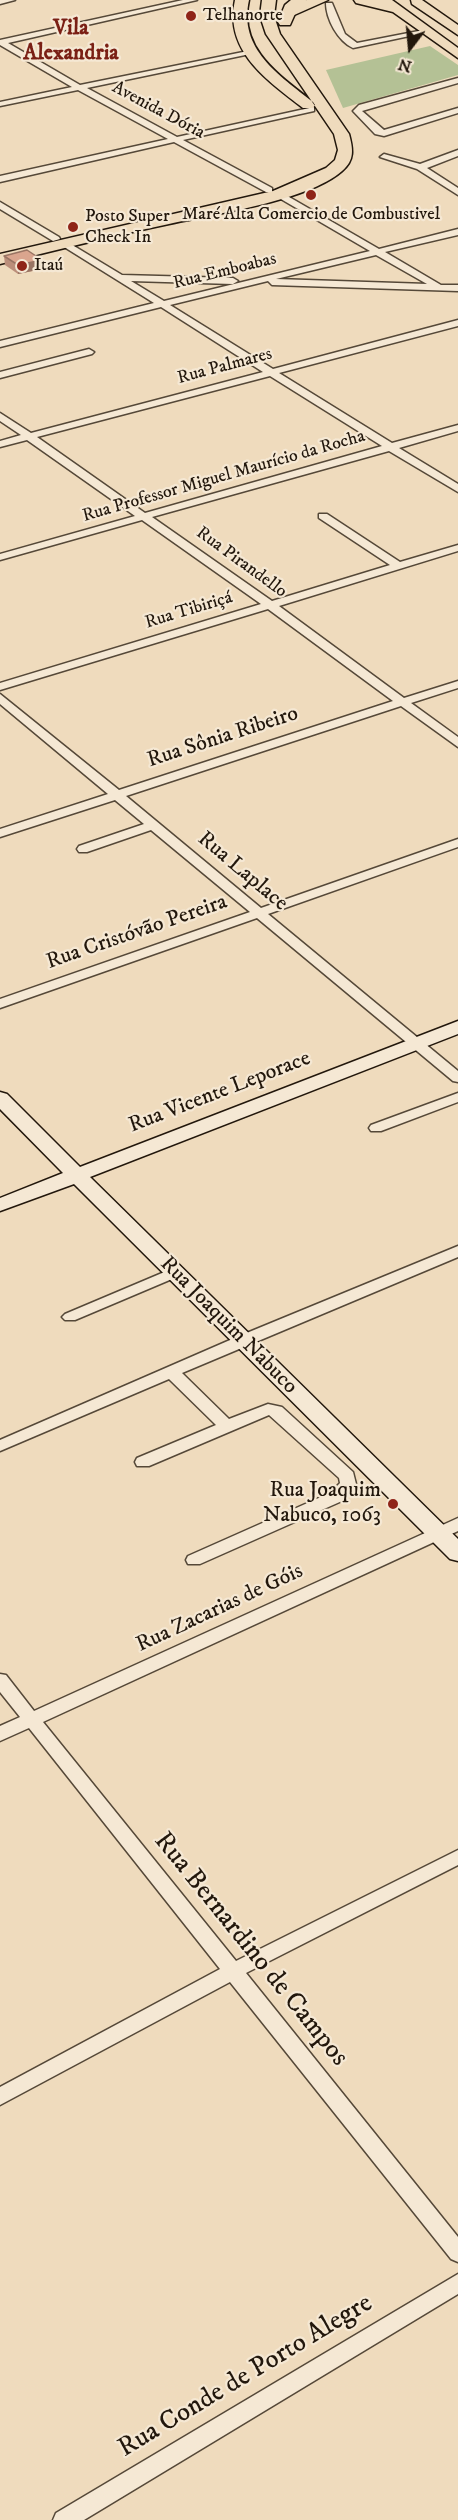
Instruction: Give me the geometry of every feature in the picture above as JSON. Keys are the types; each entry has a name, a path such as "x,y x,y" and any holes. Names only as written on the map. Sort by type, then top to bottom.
{"highway":[{"path":"242,0 237,22 250,52 310,107"},
{"path":"252,0 250,16 253,29 274,62 310,107 332,141 332,157 315,172 273,191"},
{"path":"269,0 266,12 272,29 299,75 336,123"},
{"path":"295,41 286,12 300,0"},
{"path":"0,252 60,241 273,191 322,177 342,162 345,146 323,77"},
{"path":"0,259 60,241"}],"main road":[{"path":"360,0 402,12"},
{"path":"384,0 458,54"},
{"path":"414,0 458,31"},
{"path":"286,12 302,6 326,3"}],"street":[{"path":"0,2 11,0"},
{"path":"0,42 193,0"},
{"path":"326,3 336,25 349,43 356,46 429,31"},
{"name":"Avenida Dória","path":"0,42 78,87 273,191 437,285"},
{"path":"0,104 250,52"},
{"path":"458,80 357,110 378,132 386,133 458,110"},
{"path":"0,179 310,107"},
{"path":"420,167 458,153"},
{"path":"384,157 420,167 458,192"},
{"path":"0,205 164,304 458,489"},
{"name":"Rua Emboabas","path":"5,343 458,232"},
{"path":"437,285 458,276"},
{"path":"122,278 437,285 458,288"},
{"name":"Rua Palmares","path":"0,444 458,323"},
{"path":"0,335 5,343"},
{"path":"0,375 89,352"},
{"name":"Rua Pirandello","path":"0,416 270,605 458,743"},
{"name":"Rua Professor Miguel Maurício da Rocha","path":"0,557 458,428"},
{"path":"323,516 398,566"},
{"name":"Rua Tibiriçá","path":"0,687 458,548"},
{"name":"Rua Sônia Ribeiro","path":"0,833 458,684"},
{"name":"Rua Laplace","path":"0,698 458,1077"},
{"path":"83,849 153,825"},
{"name":"Rua Cristóvão Pereira","path":"0,1004 458,843"},
{"name":"Rua Vicente Leporace","path":"0,1205 458,1027"},
{"path":"376,1128 458,1097"},
{"name":"Rua Joaquim Nabuco","path":"0,1098 242,1341 448,1528 458,1552"},
{"path":"0,1446 242,1341 458,1251"},
{"path":"70,1317 174,1273"},
{"path":"172,1372 226,1426"},
{"path":"143,1462 261,1411 276,1411 347,1476 348,1484 336,1497 194,1560"},
{"name":"Rua Zacarias de Góis","path":"0,1734 448,1528"},
{"name":"Rua Bernardino de Campos","path":"0,1680 458,2253"},
{"path":"0,2097 233,1971 458,1857"},
{"name":"Rua Conde de Porto Alegre","path":"64,2520 458,2283"}],"green space":[{"path":"430,46 458,65 458,75 343,108 326,70"}],"building":[{"path":"27,250 42,260 18,265 4,256"}],"place":[{"name":"Telhanorte","path":"191,16"},
{"name":"Maré Alta Comercio de Combustivel","path":"311,195"},
{"name":"Posto Super Check In","path":"73,227"},
{"name":"Itaú","path":"22,266"},
{"name":"Rua Joaquim Nabuco, 1063","path":"393,1504"}],"district":[{"name":"Vila Alexandria","path":"71,42"}]}
